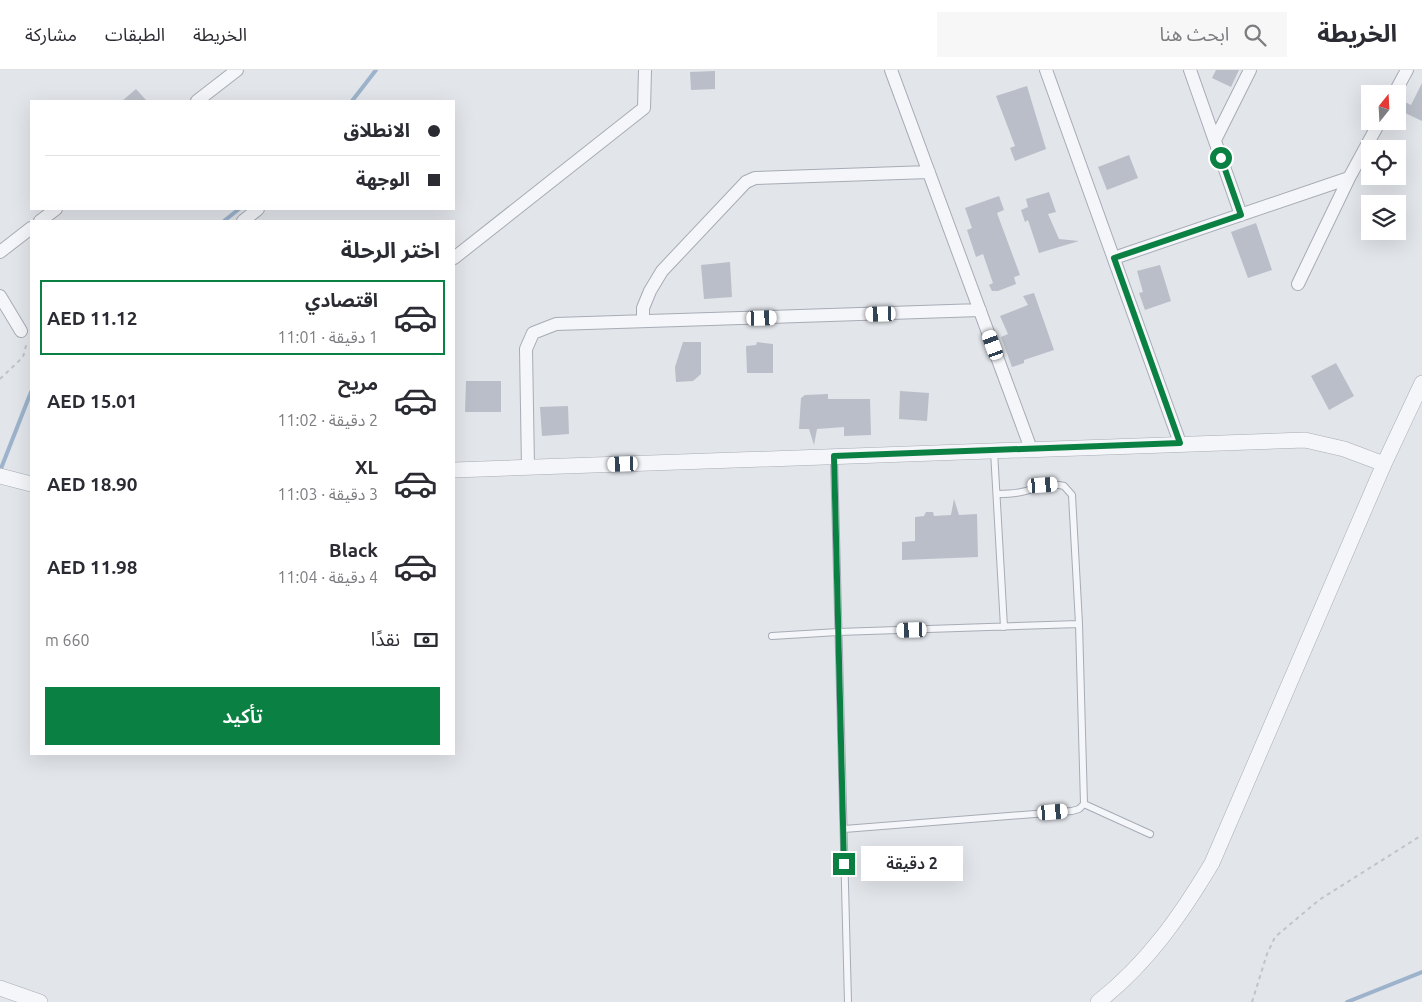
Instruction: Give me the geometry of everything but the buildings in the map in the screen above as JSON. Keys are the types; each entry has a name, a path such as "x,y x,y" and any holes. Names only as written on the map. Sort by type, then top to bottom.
{"street":[{"path":"198,100 238,70"},
{"path":"455,257 644,108 645,70"},
{"path":"891,70 1031,449"},
{"path":"1046,70 1180,443"},
{"path":"1190,70 1241,215"},
{"path":"1215,140 1250,70"},
{"path":"1399,85 1407,70"},
{"path":"1298,284 1349,178 1375,130"},
{"path":"643,322 644,308 650,291 662,271 746,182 755,178 929,172"},
{"path":"1114,258 1349,178"},
{"path":"41,220 55,210"},
{"path":"244,220 257,210"},
{"path":"0,252 30,229"},
{"path":"0,296 21,331"},
{"path":"528,467 526,348 533,333 556,324 980,310"},
{"path":"1098,1002 1150,953 1184,910 1212,862 1384,464 1422,383"},
{"path":"455,470 1305,440 1344,449 1384,464"},
{"path":"0,476 30,484"},
{"path":"0,988 40,1002"}],"lane":[{"path":"994,450 1004,627"},
{"path":"834,456 848,1002"},
{"path":"997,494 1020,492 1037,486 1054,485 1064,486 1069,490 1072,501 1079,624 1084,804"},
{"path":"772,636 1079,624"},
{"path":"844,829 1072,811 1084,804"},
{"path":"1084,804 1150,834"}],"path":[{"path":"0,379 24,357 27,342 21,331"},
{"path":"1252,1002 1267,954 1275,937 1319,900 1422,835"}],"waterway":[{"path":"353,100 376,70"},
{"path":"225,220 238,210"},
{"path":"0,471 30,395"},
{"path":"1347,1002 1422,972"}],"route":[{"path":"844,864 834,456 1180,443 1114,258 1241,215 1221,158"}]}
